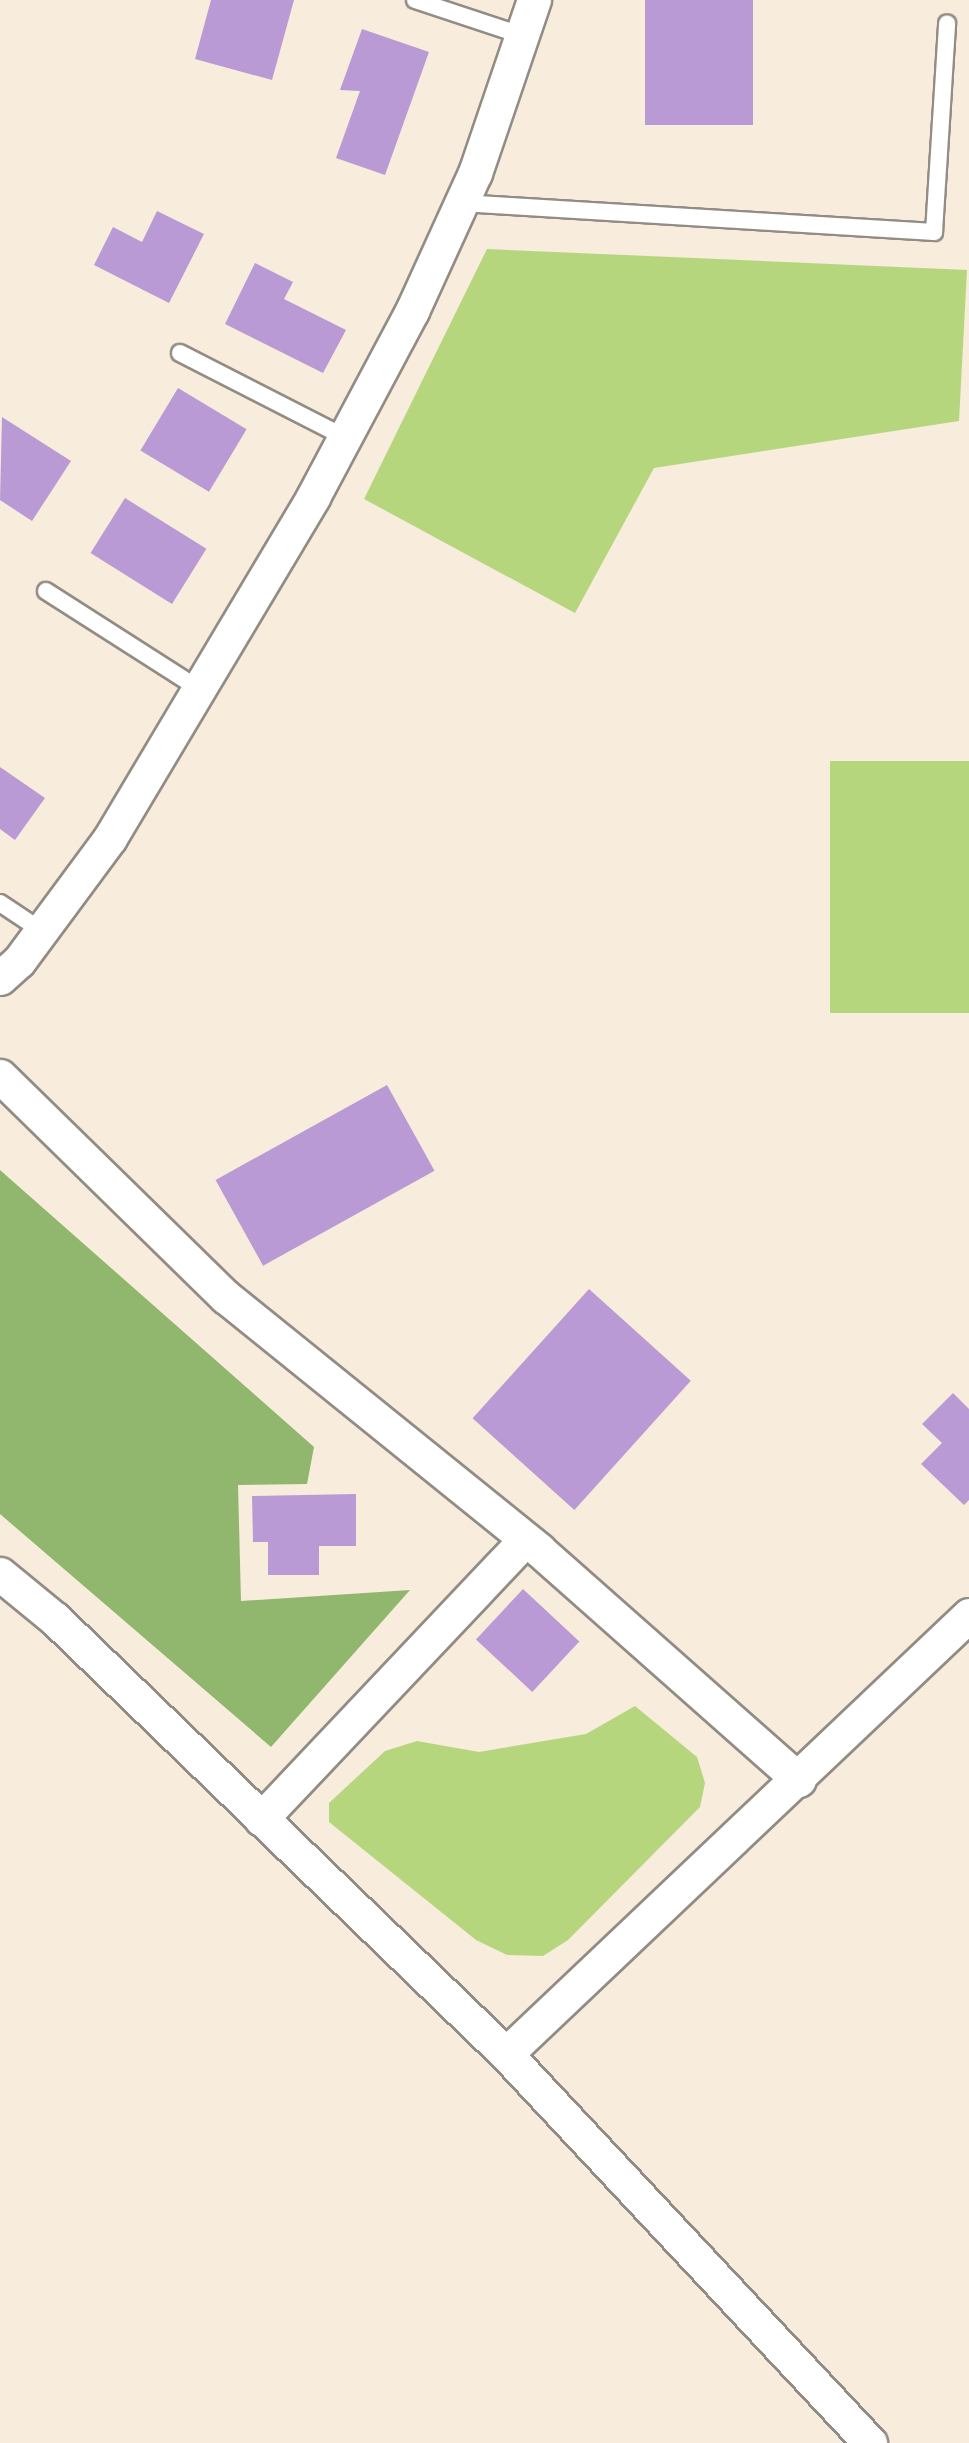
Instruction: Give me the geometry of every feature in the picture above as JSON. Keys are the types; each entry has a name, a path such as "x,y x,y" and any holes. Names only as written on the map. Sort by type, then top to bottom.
{"street":[{"path":"0,978 42,931 110,838 199,689 344,436 412,311 461,204 524,36 534,0"},
{"path":"0,1076 226,1297 525,1540 799,1780"},
{"path":"261,1818 525,1540"},
{"path":"0,1574 55,1619 506,2054 870,2443"},
{"path":"506,2054 799,1780 969,1615"}],"lane":[{"path":"415,0 524,36"},
{"path":"461,204 934,232 947,23"},
{"path":"180,353 344,436"},
{"path":"46,591 199,689"},
{"path":"0,903 42,931"}],"green space":[{"path":"487,249 967,270 959,421 654,468 575,613 364,499"},
{"path":"830,761 969,761 969,1013 830,1013"},
{"path":"0,1170 314,1447 307,1484 238,1485 241,1601 410,1590 271,1747 0,1514"},
{"path":"635,1706 697,1757 705,1783 700,1807 568,1940 543,1956 507,1955 476,1940 329,1822 329,1803 385,1751 417,1741 479,1752 586,1734"}],"building":[{"path":"211,0 294,0 272,80 195,59"},
{"path":"645,0 753,0 753,125 645,125"},
{"path":"362,29 429,52 385,175 336,158 360,91 340,90"},
{"path":"157,211 204,234 169,303 94,265 113,227 142,242"},
{"path":"255,263 293,282 284,299 346,330 323,373 225,324"},
{"path":"178,388 247,429 209,492 140,451"},
{"path":"2,417 71,461 32,521 0,500"},
{"path":"125,498 206,549 172,604 91,553"},
{"path":"0,767 45,798 15,840 0,829"},
{"path":"387,1085 435,1171 263,1266 216,1180"},
{"path":"589,1289 691,1381 574,1510 473,1418"},
{"path":"953,1393 969,1409 969,1500 964,1505 921,1464 942,1443 922,1424"},
{"path":"356,1494 356,1546 319,1546 319,1575 268,1575 268,1542 253,1542 252,1496"},
{"path":"523,1589 579,1642 532,1692 476,1639"}]}
